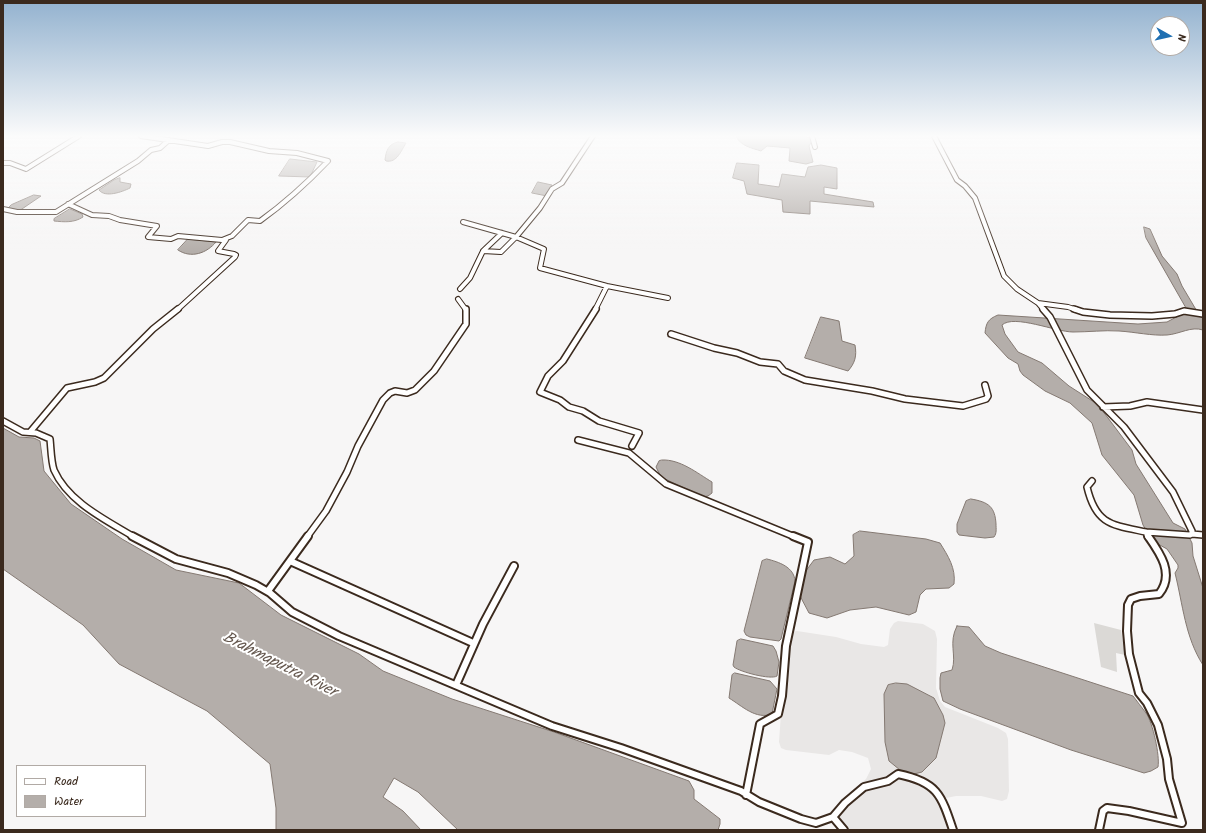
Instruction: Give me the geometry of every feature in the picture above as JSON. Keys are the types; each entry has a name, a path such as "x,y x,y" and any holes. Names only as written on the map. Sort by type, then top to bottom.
{"street":[{"path":"3,209 17,212 56,212 115,175"},
{"path":"30,432 67,388 99,381 104,378 153,329 170,316 235,257 236,256 234,254 218,251 227,239 248,220 260,221 283,204 314,175"},
{"path":"484,251 501,252 516,237 540,208 552,189 562,183 567,175"},
{"path":"954,175 957,180 965,186 975,198 1004,276 1017,289 1038,302 1050,317 1087,390 1124,427 1173,492 1186,517 1191,535"},
{"path":"68,204 92,215 109,216 120,220 157,226 148,237 171,239 178,236 222,240 227,239"},
{"path":"463,222 516,237 544,249 540,268 607,286 668,298"},
{"path":"460,289 470,278 484,251 502,233"},
{"path":"607,286 592,317 563,360 548,376 540,392 560,400 569,407 583,411 599,421 639,433 632,446"},
{"path":"268,591 326,511 348,472 361,440 383,400 390,393 395,391 407,393 415,390 434,371 466,324 466,309 458,299"},
{"path":"1038,302 1061,305 1083,312 1110,315 1152,316 1174,314 1184,311 1202,313"},
{"path":"671,334 714,348 737,353 760,362 778,364 780,368 793,376 904,398 963,406 971,402 980,402 985,400 988,396 986,385"},
{"path":"1103,407 1130,406 1147,402 1203,410"},
{"path":"3,421 23,432 43,435 50,439 54,469 64,485 78,500 101,517 144,543 176,558 228,573 268,591 292,612 332,633 384,656 552,726 621,748 741,791 759,802 801,819 816,823 833,818 845,803 864,787 888,780 898,774 929,783 941,798 953,830"},
{"path":"578,440 629,453 666,484 808,542 786,646 782,696 778,714 760,724 746,795"},
{"path":"1092,481 1087,487 1087,491 1093,510 1100,518 1111,524 1146,532 1203,536"},
{"path":"1146,532 1162,557 1167,574 1163,591 1159,594 1140,596 1131,600 1128,605 1127,631 1129,654 1139,692 1158,725 1167,759 1169,780 1183,827"},
{"path":"290,561 473,643"},
{"path":"456,685 473,643 497,595 514,566"},
{"path":"1099,830 1103,811 1107,808 1129,811 1183,827"},
{"path":"833,818 844,830"}],"shaded area":[{"path":"898,621 923,624 935,631 937,639 936,688 940,701 945,707 998,728 1006,733 1008,739 1009,791 1007,799 1002,801 981,796 956,796 946,798 941,807 948,830 838,830 837,806 841,800 866,779 871,769 868,758 852,752 839,750 829,755 786,750 781,748 779,742 789,632 797,631 836,637 861,644 884,647 888,645 890,629 894,623"},
{"path":"1094,623 1121,630 1125,655 1116,653 1117,672 1101,667"}],"water":[{"path":"280,175 311,175 310,177 279,176"},
{"path":"734,175 758,175 758,184 779,187 782,175 805,177 806,175 837,175 837,189 824,187 824,194 873,202 874,207 810,201 810,214 783,212 782,200 747,194 744,181 733,178"},
{"path":"120,178 120,182 131,184 130,188 109,194 105,194 99,190 114,180"},
{"path":"538,182 552,185 547,196 532,193"},
{"path":"34,195 41,196 19,211 8,208 11,205"},
{"path":"70,209 82,214 83,217 73,221 54,221 54,219"},
{"path":"1144,227 1150,229 1162,256 1177,274 1182,286 1198,313 1203,318 1203,330 1194,329 1161,335 1113,331 1073,332 1016,321 1008,322 1002,325 1005,334 1018,352 1042,363 1069,386 1094,402 1105,414 1132,450 1136,464 1173,523 1185,529 1192,543 1193,556 1203,588 1203,665 1192,643 1185,620 1175,573 1178,565 1167,549 1150,537 1143,525 1134,495 1102,455 1092,423 1070,403 1045,391 1023,375 1018,364 1008,358 985,333 988,322 998,315 1138,324 1167,322 1186,312 1186,308 1146,238"},
{"path":"188,239 216,242 203,252 198,254 188,254 178,250"},
{"path":"821,317 839,321 842,341 855,345 855,359 848,371 805,358"},
{"name":"Brahmaputra River","path":"3,428 19,437 34,438 40,441 44,471 71,504 122,539 176,570 239,583 281,615 359,654 383,671 452,699 554,732 689,781 694,790 694,799 720,819 718,830 458,830 418,792 394,778 383,797 403,811 421,830 276,830 276,808 270,764 207,711 119,664 83,625 3,569"},
{"path":"669,460 682,464 712,482 712,493 703,497 661,477 656,467 659,461"},
{"path":"971,499 987,504 992,509 996,524 996,532 994,537 985,538 959,535 957,532 957,524 966,501"},
{"path":"860,531 926,539 940,543 953,567 954,584 949,588 926,589 920,595 916,612 909,615 876,607 850,610 827,618 809,613 799,594 805,572 814,560 830,557 845,564 854,556 853,535"},
{"path":"767,559 781,564 789,569 794,576 795,581 781,639 779,641 750,637 746,635 744,631 762,561"},
{"path":"957,626 969,627 985,646 1001,653 1133,696 1149,718 1157,748 1158,767 1144,773 1071,750 960,709 943,701 940,689 940,678 941,673 952,670 954,659 953,638"},
{"path":"741,639 773,646 779,662 777,676 769,677 756,675 734,667 733,665 737,641"},
{"path":"735,673 770,681 777,689 772,714 755,714 729,698 732,675"},
{"path":"896,683 907,684 934,698 943,715 945,723 936,758 922,772 914,774 900,770 889,761 885,742 884,694 888,685"}]}
